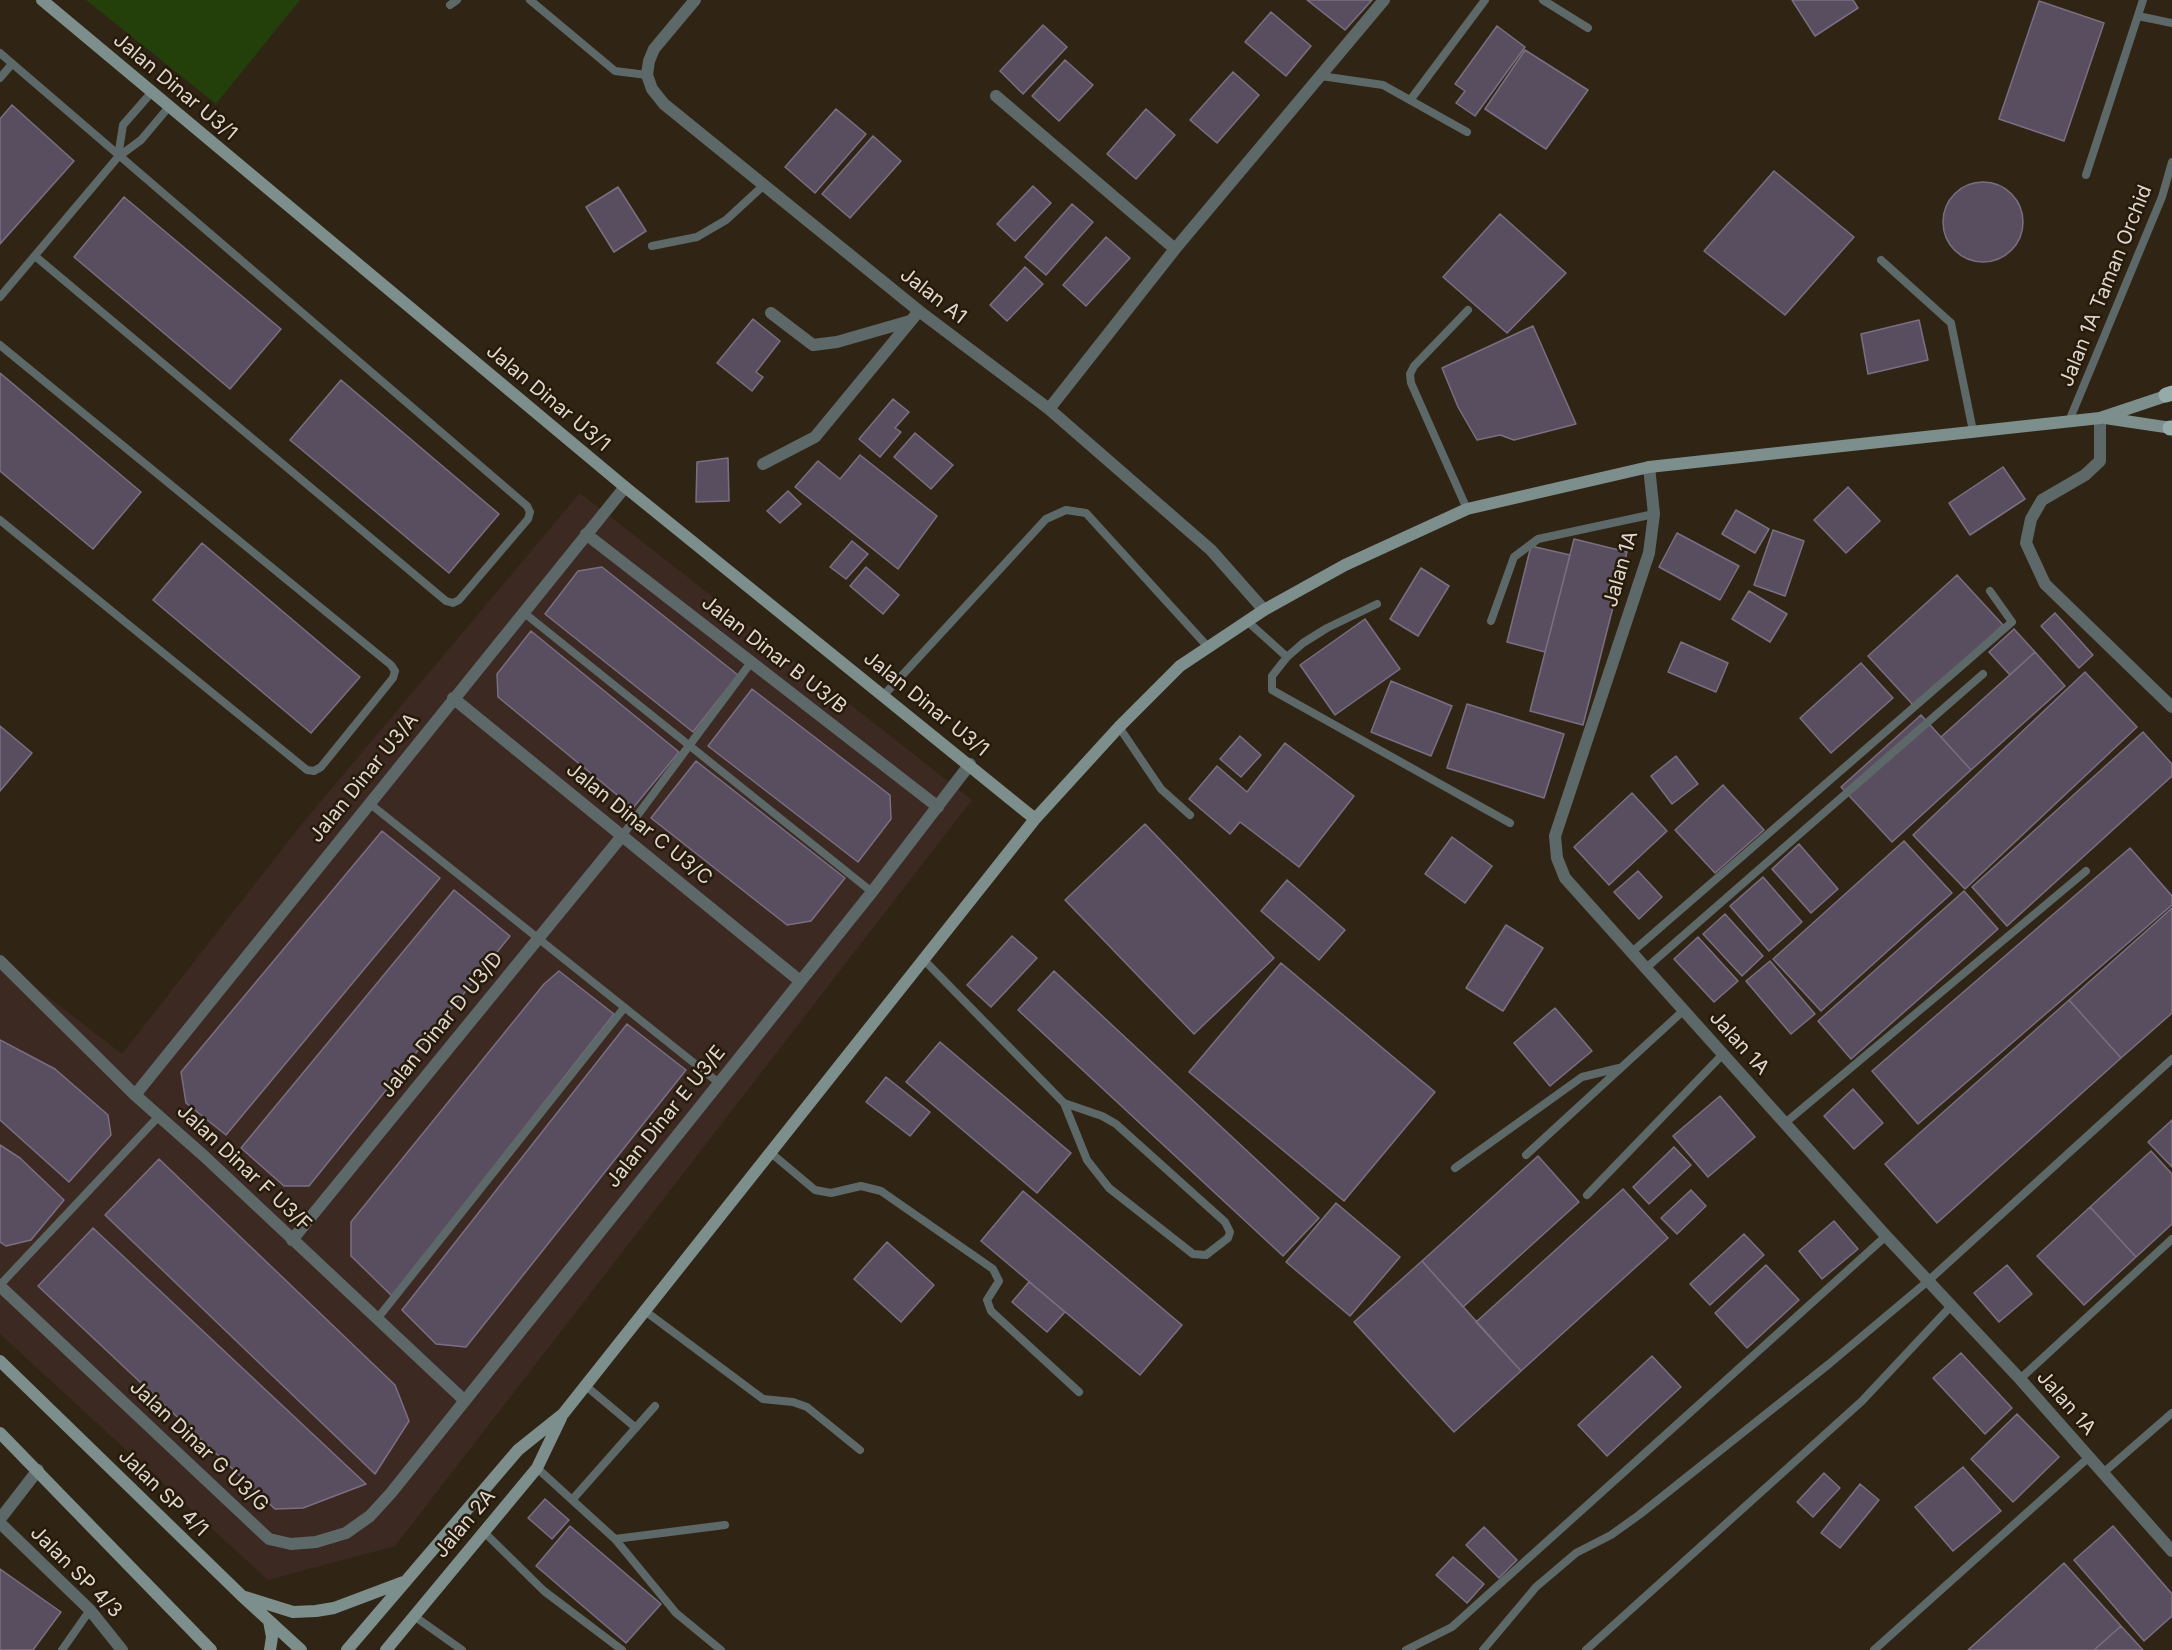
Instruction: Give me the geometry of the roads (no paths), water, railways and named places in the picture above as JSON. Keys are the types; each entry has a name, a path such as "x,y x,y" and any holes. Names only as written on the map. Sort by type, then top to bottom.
{"street":[{"name":"Jalan Dinar U3/1","path":"42,0 168,108 625,486 1035,819"},
{"path":"647,75 654,49 695,0"},
{"path":"1049,409 1175,249 1384,0"},
{"name":"Jalan A1","path":"647,75 652,89 664,104 764,185 915,316 1049,409 1211,550 1264,610"},
{"path":"996,96 1175,249"},
{"path":"771,313 813,345 837,342 915,316"},
{"path":"763,464 815,437 915,316"},
{"path":"347,1650 518,1450 563,1414 1035,819 1119,727 1180,666 1264,610 1345,565 1467,509 1649,467 2100,418 2170,394"},
{"path":"2100,418 2171,428"},
{"path":"2100,418 2100,461 2085,475 2042,500 2031,519 2026,543 2045,584 2172,708"},
{"name":"Jalan 1A","path":"1649,467 1654,514 1649,552 1555,836 1557,858 1565,878 1886,1236 2020,1379 2172,1551"},
{"name":"Jalan Dinar U3/A","path":"135,1095 625,486"},
{"name":"Jalan Dinar B U3/B","path":"586,534 938,807"},
{"name":"Jalan Dinar C U3/C","path":"453,698 800,981"},
{"name":"Jalan Dinar E U3/E","path":"391,1493 872,892 970,764"},
{"name":"Jalan Dinar D U3/D","path":"292,1240 622,836"},
{"name":"Jalan Dinar F U3/F","path":"0,962 135,1095 465,1401"},
{"name":"Jalan Dinar G U3/G","path":"0,1286 269,1539 291,1544 316,1542 346,1533 370,1516 391,1493"},
{"name":"Jalan SP 4/1","path":"0,1361 269,1622 301,1650"},
{"name":"Jalan 2A","path":"386,1650 537,1468 563,1414"},
{"path":"0,1433 211,1650"},
{"path":"0,1521 38,1470"},
{"name":"Jalan SP 4/3","path":"0,1521 90,1610 122,1650"},
{"path":"241,1595 292,1612 316,1611 334,1608 406,1581"},
{"path":"269,1622 272,1637 270,1650"},
{"path":"194,1631 205,1650"}],"lane":[{"path":"530,0 615,71 647,75"},
{"path":"1411,99 1485,0"},
{"path":"1543,0 1588,28"},
{"path":"2085,175 2143,0"},
{"path":"2138,16 2172,23"},
{"path":"0,53 118,157 527,506 530,512 528,519 459,600 453,603 446,601 34,256"},
{"path":"0,78 12,64"},
{"path":"1321,76 1345,81 1375,82 1411,99 1467,132"},
{"path":"118,157 123,125 151,93"},
{"path":"0,297 118,157 141,140 168,108"},
{"name":"Jalan 1A Taman Orchid","path":"2069,422 2162,197 2172,162"},
{"path":"652,246 697,237 726,220 764,185"},
{"path":"1881,260 1951,323 1972,431"},
{"path":"1467,509 1411,383 1410,374 1414,366 1468,310"},
{"path":"0,345 392,665 395,671 393,678 321,767 314,771 307,770 0,520"},
{"path":"884,695 1046,519 1066,510 1086,513 1208,647"},
{"path":"1491,621 1514,557 1538,538 1654,514"},
{"path":"1632,952 2012,622 1990,591"},
{"path":"1377,604 1327,628 1287,657 1270,683 1276,694 1510,823"},
{"path":"523,612 872,892"},
{"path":"1247,621 1287,657"},
{"path":"622,836 752,661"},
{"path":"1646,969 1983,674"},
{"path":"1119,727 1161,789 1191,815"},
{"path":"369,803 719,1083"},
{"path":"1785,1123 2086,871"},
{"path":"924,960 1064,1103 1086,1160 1109,1188 1192,1254 1206,1255 1228,1238 1229,1227 1225,1222 1116,1124 1102,1116 1064,1103"},
{"path":"377,1319 624,1008"},
{"path":"1526,1155 1684,1010"},
{"path":"1587,1196 1723,1054"},
{"path":"1483,1650 1536,1587 1576,1553 1611,1535 1639,1515 1830,1364 1928,1281 2172,1059"},
{"path":"1455,1168 1582,1077 1622,1067"},
{"path":"0,1286 159,1116"},
{"path":"771,1153 814,1190 831,1192 861,1186 881,1191 993,1269 999,1281 987,1300 991,1311 1079,1392"},
{"path":"1406,1650 1452,1627 1886,1236"},
{"path":"2020,1379 2172,1239"},
{"path":"1586,1650 1862,1401 1951,1306"},
{"path":"645,1311 763,1399 793,1402 807,1407 860,1450"},
{"path":"586,1386 636,1428"},
{"path":"572,1500 655,1406"},
{"path":"2103,1473 2172,1413"},
{"path":"1874,1650 2088,1458"},
{"path":"537,1468 615,1539 676,1613 721,1650"},
{"path":"615,1539 725,1525"},
{"path":"484,1532 544,1591 622,1650"},
{"path":"62,1650 90,1610"},
{"path":"414,1616 462,1650"}]}
